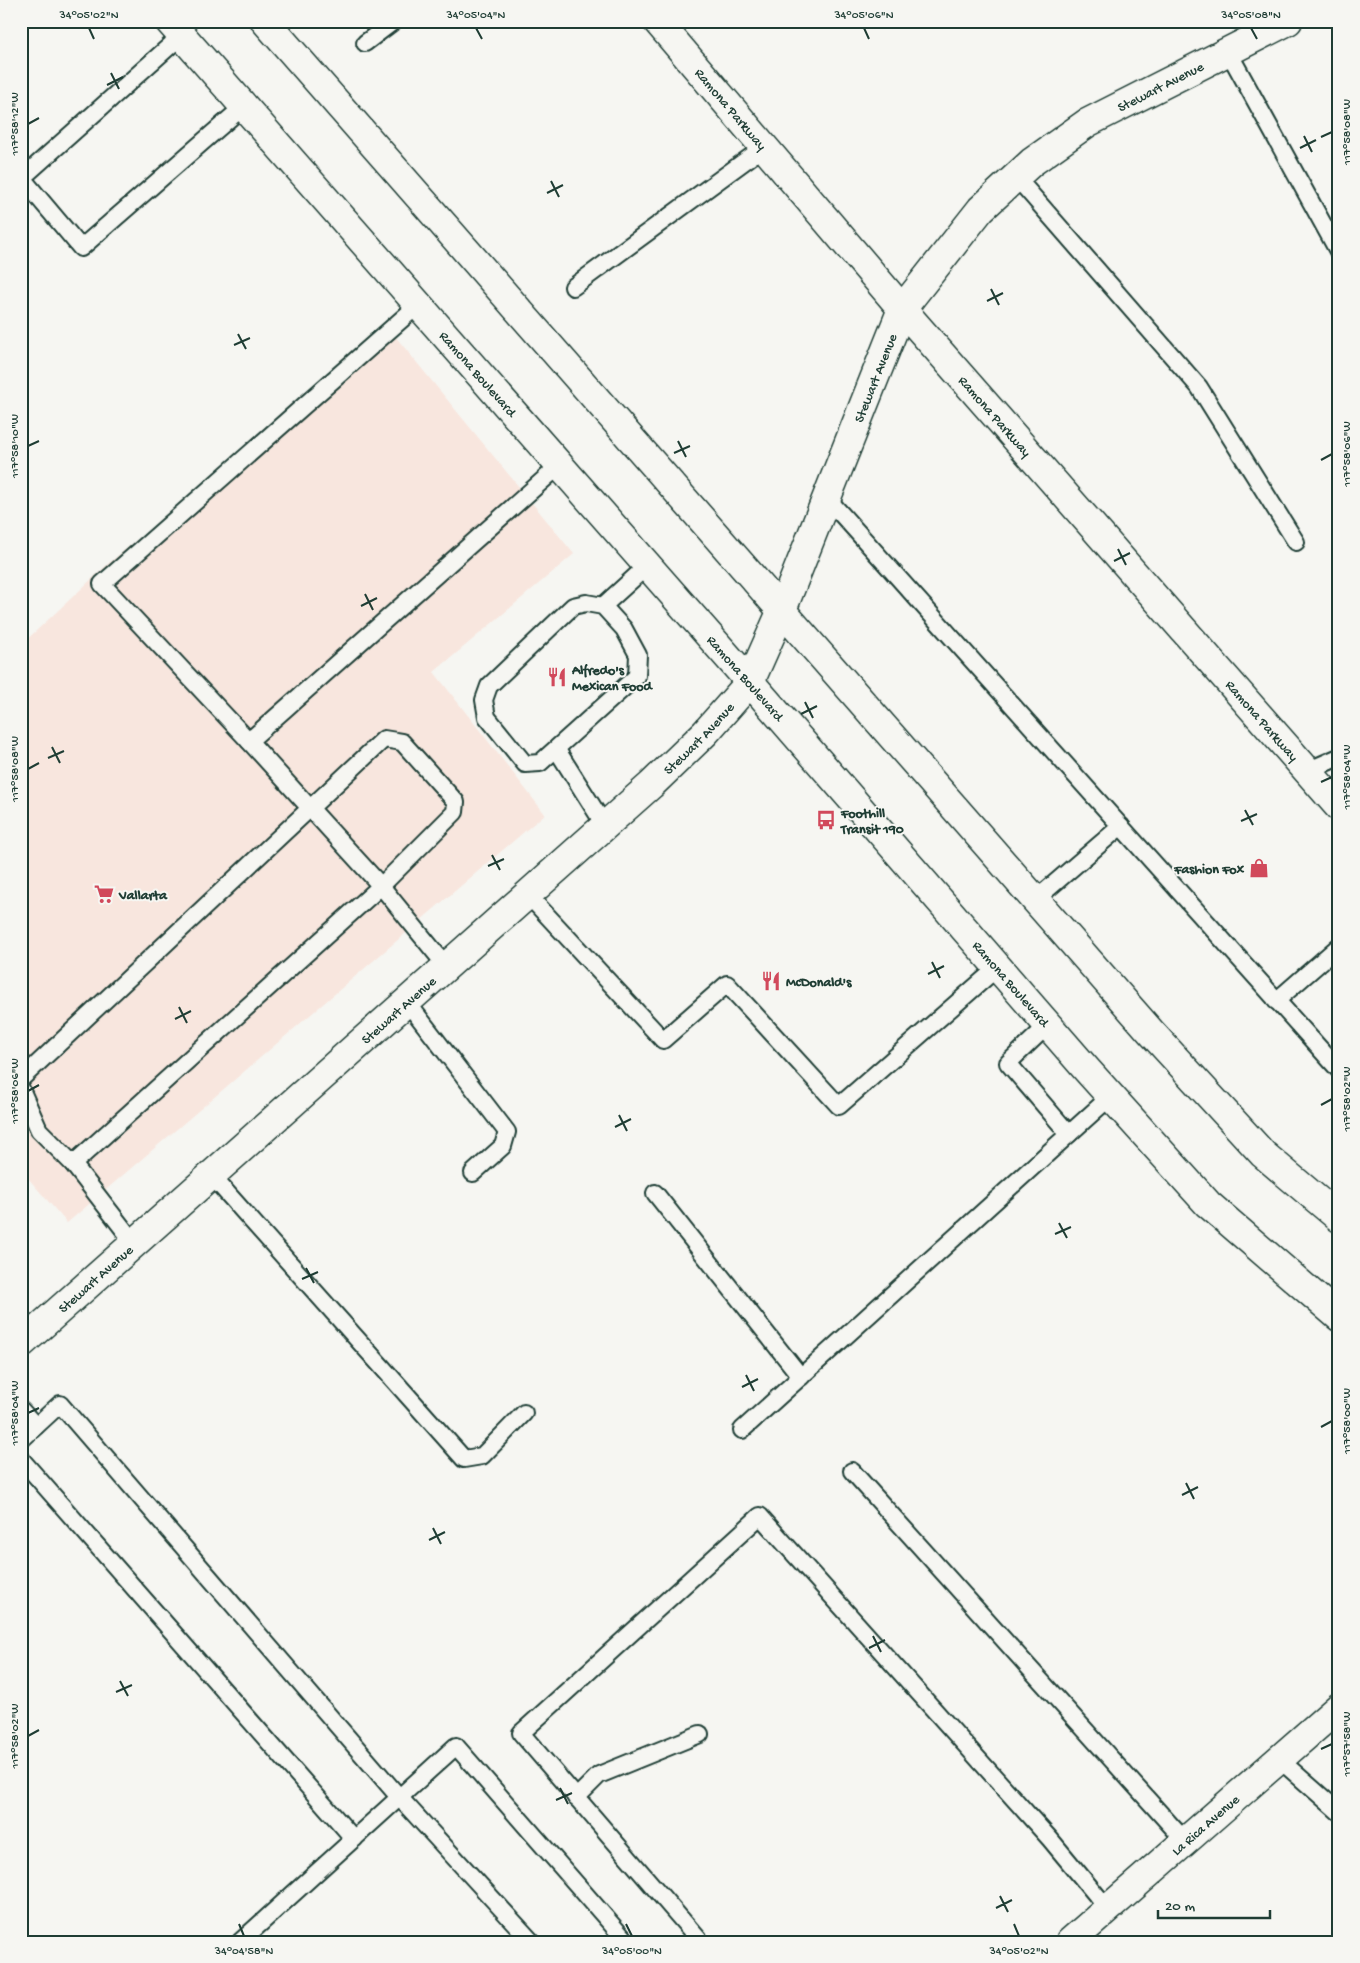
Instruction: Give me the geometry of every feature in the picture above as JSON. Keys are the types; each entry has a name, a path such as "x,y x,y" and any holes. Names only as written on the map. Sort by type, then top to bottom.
{"main road":[{"path":"265,21 1150,1032 1263,1154 1339,1218"},
{"name":"Ramona Parkway","path":"657,21 902,309 1339,807"},
{"name":"Stewart Avenue","path":"21,1344 651,785 705,733 750,682 782,610 902,309 982,209 1032,162 1087,123 1288,21"},
{"name":"Ramona Boulevard","path":"176,28 750,682 1048,1026 1208,1204 1339,1317"},
{"name":"La Rica Avenue","path":"1070,1942 1339,1707"}],"lane":[{"path":"365,42 394,21"},
{"path":"176,28 22,178 81,248 244,106"},
{"path":"1228,51 1339,253"},
{"path":"573,287 764,147"},
{"path":"1016,177 1199,387 1296,542"},
{"path":"418,305 102,584 310,807 381,886 447,966"},
{"path":"249,741 559,466"},
{"path":"826,497 1339,1070"},
{"path":"603,606 647,566"},
{"path":"586,603 603,606 624,629 638,655 637,676 557,750 540,763 525,764 487,717 484,700 489,686 573,606 586,603"},
{"path":"21,1079 384,739 402,742 456,802 455,812 381,886 73,1164"},
{"path":"557,750 605,826"},
{"path":"1307,771 1339,757"},
{"path":"1035,900 1120,826"},
{"path":"528,895 663,1040 727,984 838,1106 998,967"},
{"path":"1276,1001 1339,946"},
{"path":"407,1002 507,1132 503,1146 473,1173"},
{"path":"1048,1026 1008,1063 1068,1134"},
{"path":"21,1089 39,1130 73,1164 134,1244"},
{"path":"742,1430 1111,1096"},
{"path":"211,1175 464,1458 482,1456 524,1413"},
{"path":"654,1193 801,1377"},
{"path":"21,1440 60,1404 399,1797 532,1942"},
{"path":"21,1410 36,1426"},
{"path":"21,1459 354,1839"},
{"path":"852,1471 1185,1842"},
{"path":"701,1942 521,1733 760,1516 1050,1839 1108,1908"},
{"path":"576,1798 599,1775 700,1734"},
{"path":"240,1942 456,1746 627,1942"},
{"path":"1279,1759 1339,1812"}],"shaded area":[{"path":"390,330 574,554 434,672 545,814 67,1223 21,1170 21,645 109,563"}],"place":[{"name":"Alfredo's Mexican Food","path":"557,677"},
{"name":"Foothill Transit 190","path":"826,820"},
{"name":"Fashion Fox","path":"1259,868"},
{"name":"Vallarta","path":"104,894"},
{"name":"McDonald's","path":"771,981"}]}
